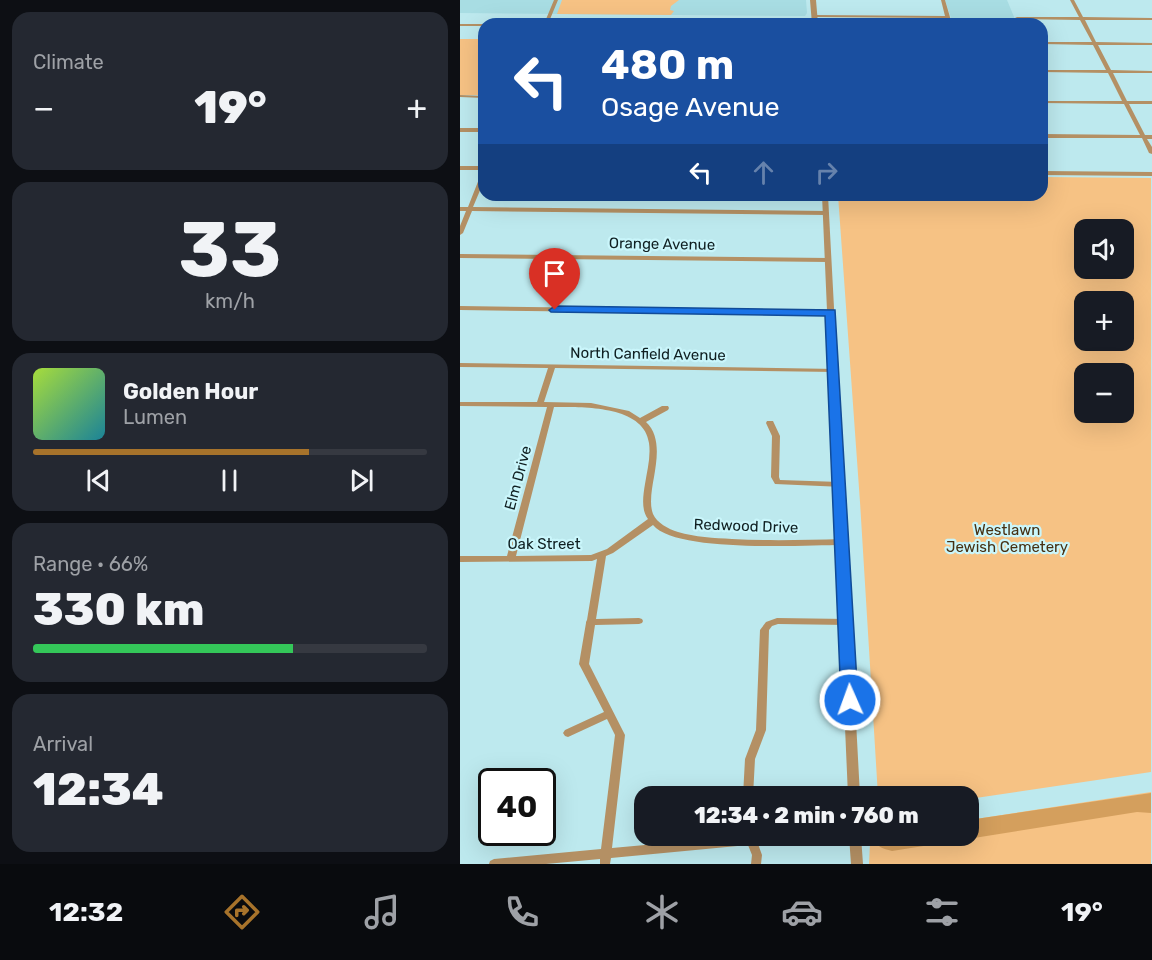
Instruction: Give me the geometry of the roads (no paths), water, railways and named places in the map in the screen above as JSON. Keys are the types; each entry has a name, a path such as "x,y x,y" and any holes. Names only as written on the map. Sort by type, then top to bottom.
{"street":[{"path":"549,18 556,0"},
{"path":"813,0 815,16 947,17 943,0"},
{"path":"1072,0 1152,153"},
{"path":"1017,18 1152,19"},
{"path":"460,25 478,26"},
{"path":"1048,43 1152,44"},
{"path":"1048,71 1152,72"},
{"path":"460,96 478,97"},
{"path":"1048,102 1152,103"},
{"path":"460,130 478,130"},
{"path":"1048,136 1152,137"},
{"path":"460,168 478,168"},
{"path":"1048,173 1152,174"},
{"path":"460,233 478,189"},
{"path":"825,201 854,786"},
{"path":"460,209 826,213"},
{"name":"Orange Avenue","path":"460,256 828,260"},
{"path":"460,308 831,313"},
{"name":"North Canfield Avenue","path":"460,365 835,370"},
{"path":"540,405 552,367"},
{"path":"460,404 612,407 642,421 654,441 647,504 652,521"},
{"name":"Elm Drive","path":"511,558 551,405"},
{"path":"642,421 666,408"},
{"path":"770,423 775,431 775,477 778,482 840,485"},
{"name":"Oak Street","path":"460,559 580,559 602,556 652,521"},
{"name":"Redwood Drive","path":"652,521 669,533 697,540 842,542"},
{"path":"602,556 584,664 620,735 605,864"},
{"path":"590,622 639,621"},
{"path":"749,786 750,759 761,730 763,634 769,624 782,621 847,622"},
{"path":"568,733 609,714"},
{"path":"494,864 668,846"},
{"path":"753,846 757,855 756,864"},
{"path":"856,846 857,864"}],"park label":[{"name":"Westlawn Jewish Cemetery","path":"1007,538"}]}
